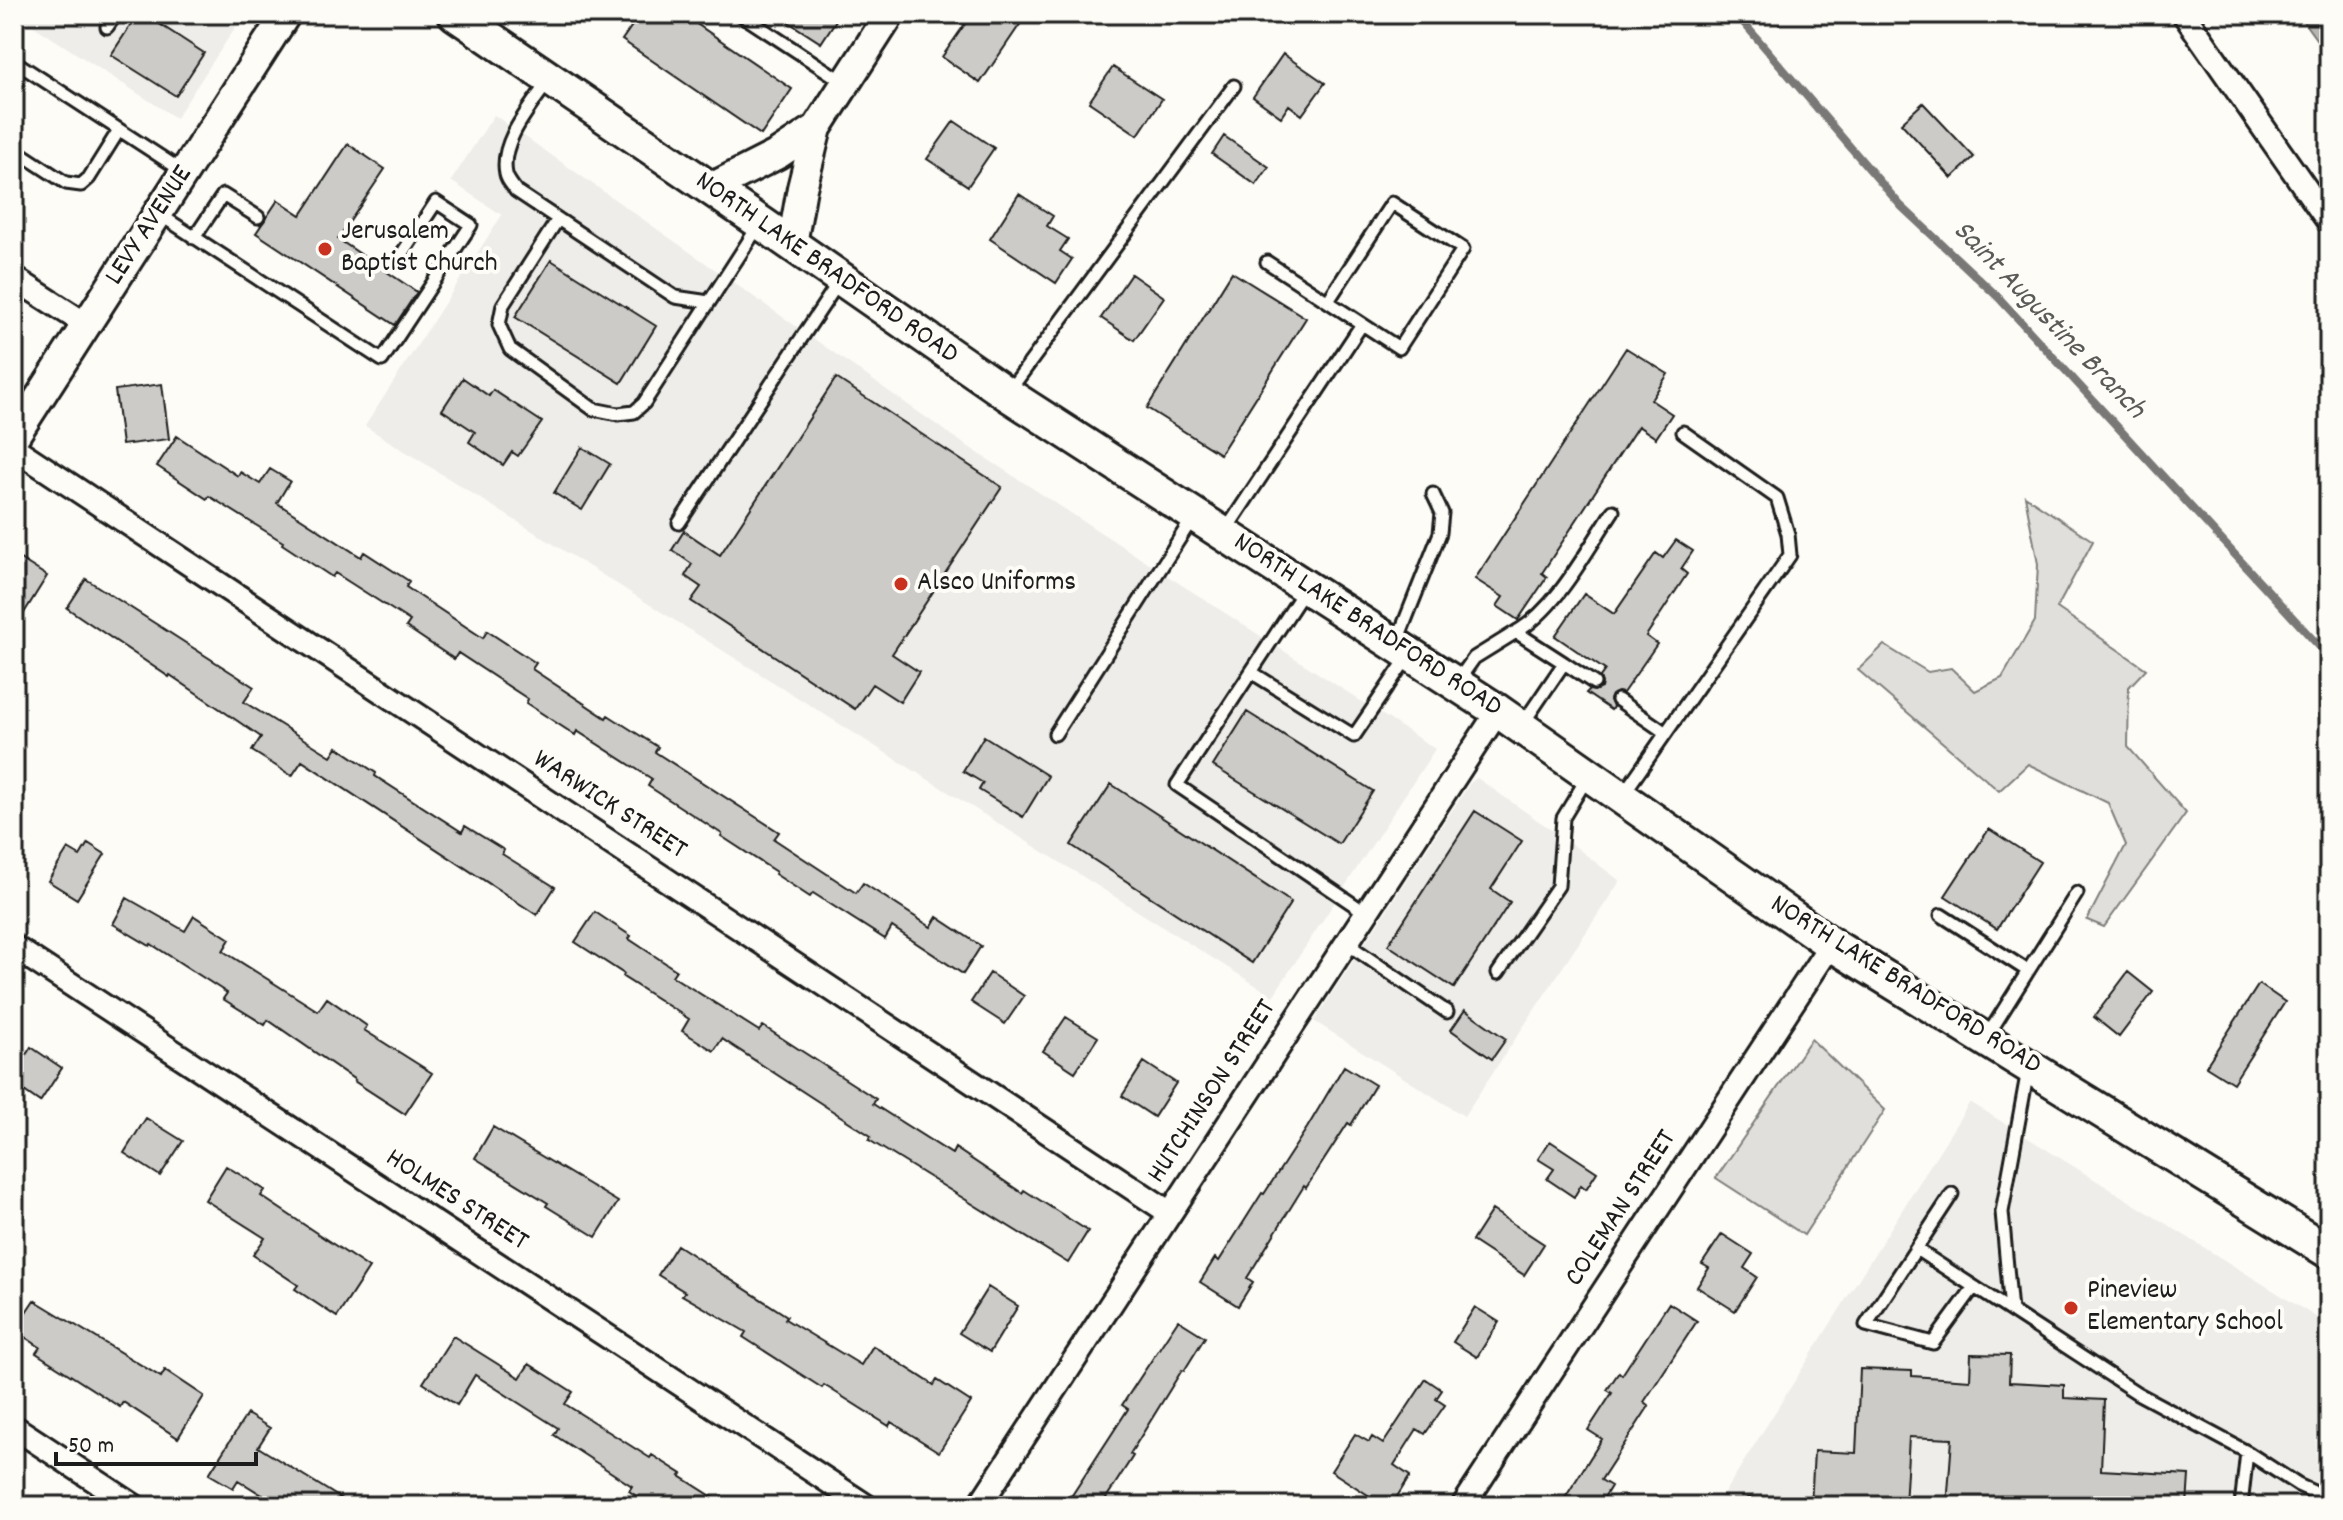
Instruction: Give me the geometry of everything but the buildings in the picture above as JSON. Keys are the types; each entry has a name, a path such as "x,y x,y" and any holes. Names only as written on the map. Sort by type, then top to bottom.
{"main road":[{"name":"NORTH LAKE BRADFORD ROAD","path":"455,14 1007,394 1510,719 1831,944 2329,1252"}],"street":[{"path":"792,244 817,128 890,14"},
{"path":"2184,14 2329,222"},
{"name":"LEVY AVENUE","path":"14,437 158,214 279,16"},
{"path":"711,188 778,154 817,128"},
{"path":"14,278 87,325"},
{"name":"WARWICK STREET","path":"14,448 1170,1213"},
{"name":"HUTCHINSON STREET","path":"979,1506 1366,913 1510,719"},
{"name":"COLEMAN STREET","path":"1463,1506 1831,944"},
{"name":"HOLMES STREET","path":"14,947 866,1506"},
{"path":"14,1427 134,1506"}],"lane":[{"path":"107,27 116,14"},
{"path":"740,14 845,83"},
{"path":"14,61 184,172"},
{"path":"550,79 517,127 507,149 506,177 516,191 675,297 709,302"},
{"path":"1007,394 1234,86"},
{"path":"14,149 66,183 81,185 89,178 119,130"},
{"path":"194,238 223,195 258,217"},
{"path":"158,214 382,360 471,225 436,202 398,260"},
{"path":"1267,262 1399,348 1463,249 1392,203 1328,301"},
{"path":"558,219 503,305 499,325 510,349 593,409 618,414 634,412 644,403 761,223"},
{"path":"679,523 841,278"},
{"path":"1223,534 1362,324"},
{"path":"1621,796 1790,555 1788,534 1777,498 1683,432"},
{"path":"1251,672 1354,736 1403,649 1440,533 1442,513 1433,494"},
{"path":"1456,684 1474,658 1541,615 1613,511"},
{"path":"1055,734 1195,516"},
{"path":"1307,587 1177,785 1366,913"},
{"path":"1516,632 1594,683"},
{"path":"1510,719 1564,663"},
{"path":"1618,700 1666,733"},
{"path":"1498,973 1558,886 1563,818 1589,774"},
{"path":"1986,1039 2077,893"},
{"path":"1941,915 2028,971"},
{"path":"1346,943 1447,1012"},
{"path":"2011,1311 2002,1212 2029,1065"},
{"path":"1952,1194 1866,1325 1933,1343 1974,1287"},
{"path":"1916,1249 2137,1393 2247,1452 2298,1485 2329,1499"},
{"path":"2241,1506 2247,1452"}],"shaded area":[{"path":"15,14 244,14 176,118"},
{"path":"2298,14 2329,14 2329,57"},
{"path":"494,115 964,444 1435,749 1273,996 365,426 502,215 451,181"},
{"path":"2025,496 2093,541 2057,608 2146,669 2129,687 2128,747 2186,813 2104,927 2087,920 2126,845 2108,803 2028,764 1999,791 1858,670 1884,645 1928,672 1951,668 1975,691 2002,678 2035,621 2038,564"},
{"path":"1477,778 1620,881 1464,1116 1314,1021 1470,783"},
{"path":"1811,1039 1885,1110 1804,1235 1716,1178"},
{"name":"Pineview Elementary School","path":"1970,1102 2319,1319 2329,1342 2329,1369 2319,1404 2316,1444 2322,1506 1716,1506"}],"waterway":[{"name":"Saint Augustine Branch","path":"1736,14 1901,206 1998,297 2329,657"}],"place":[{"name":"Jerusalem Baptist Church","path":"325,249"},
{"name":"Alsco Uniforms","path":"901,584"},
{"name":"Pineview Elementary School","path":"2071,1308"}]}
